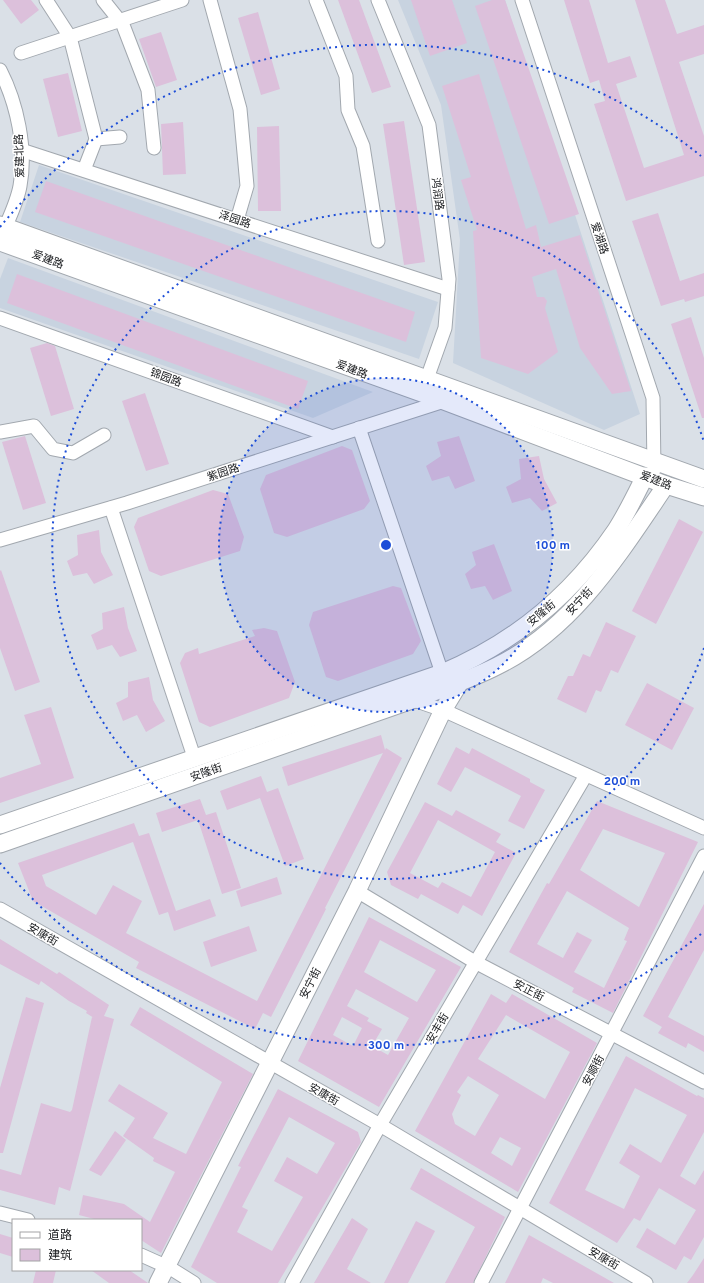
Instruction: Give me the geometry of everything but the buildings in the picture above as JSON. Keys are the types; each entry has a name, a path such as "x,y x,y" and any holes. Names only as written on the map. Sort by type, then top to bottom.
{"main road":[{"name":"爱建路","path":"1,235 425,386 704,478"},
{"name":"爱建路","path":"425,386 444,401 704,497"},
{"name":"安隆街","path":"0,825 442,673 480,656 506,640 548,609 590,564 655,480"},
{"name":"安宁街","path":"412,700 497,666 534,643 575,608 612,564 655,480"},
{"name":"安宁街","path":"158,1283 357,891 443,710 460,682"},
{"name":"安隆街","path":"0,844 412,700"}],"street":[{"path":"46,0 70,37 96,139 84,170"},
{"path":"103,0 119,21 148,90 154,148"},
{"path":"22,53 182,0"},
{"path":"210,0 240,109 247,186 237,220"},
{"path":"316,0 346,76 348,110 363,146 378,241"},
{"name":"鸿润路","path":"378,0 429,125 449,279 445,328 425,386"},
{"name":"爱湖路","path":"522,0 653,398 655,480"},
{"name":"爱建北路","path":"0,70 15,112 21,150 20,187 1,235"},
{"path":"96,139 120,137"},
{"name":"泽园路","path":"21,150 448,289"},
{"name":"锦园路","path":"0,318 333,437"},
{"name":"紫园路","path":"0,540 111,508 444,401"},
{"path":"0,432 34,426 53,449 73,453 104,435"},
{"path":"359,428 442,673"},
{"path":"111,508 194,758"},
{"path":"387,691 443,710 704,828"},
{"name":"安丰街","path":"292,1283 380,1125 586,775"},
{"name":"安顺街","path":"481,1283 704,856"},
{"name":"安正街","path":"357,891 475,962 704,1082"},
{"name":"安康街","path":"0,909 270,1064 380,1125 646,1283"},
{"path":"0,1213 24,1219"},
{"path":"142,1255 167,1267 194,1283"}],"shaded area":[{"path":"398,0 505,0 640,414 604,430 453,363 460,240 441,105"},
{"path":"39,165 438,302 419,359 20,222"},
{"path":"8,258 373,392 313,418 0,308 0,279"}]}
